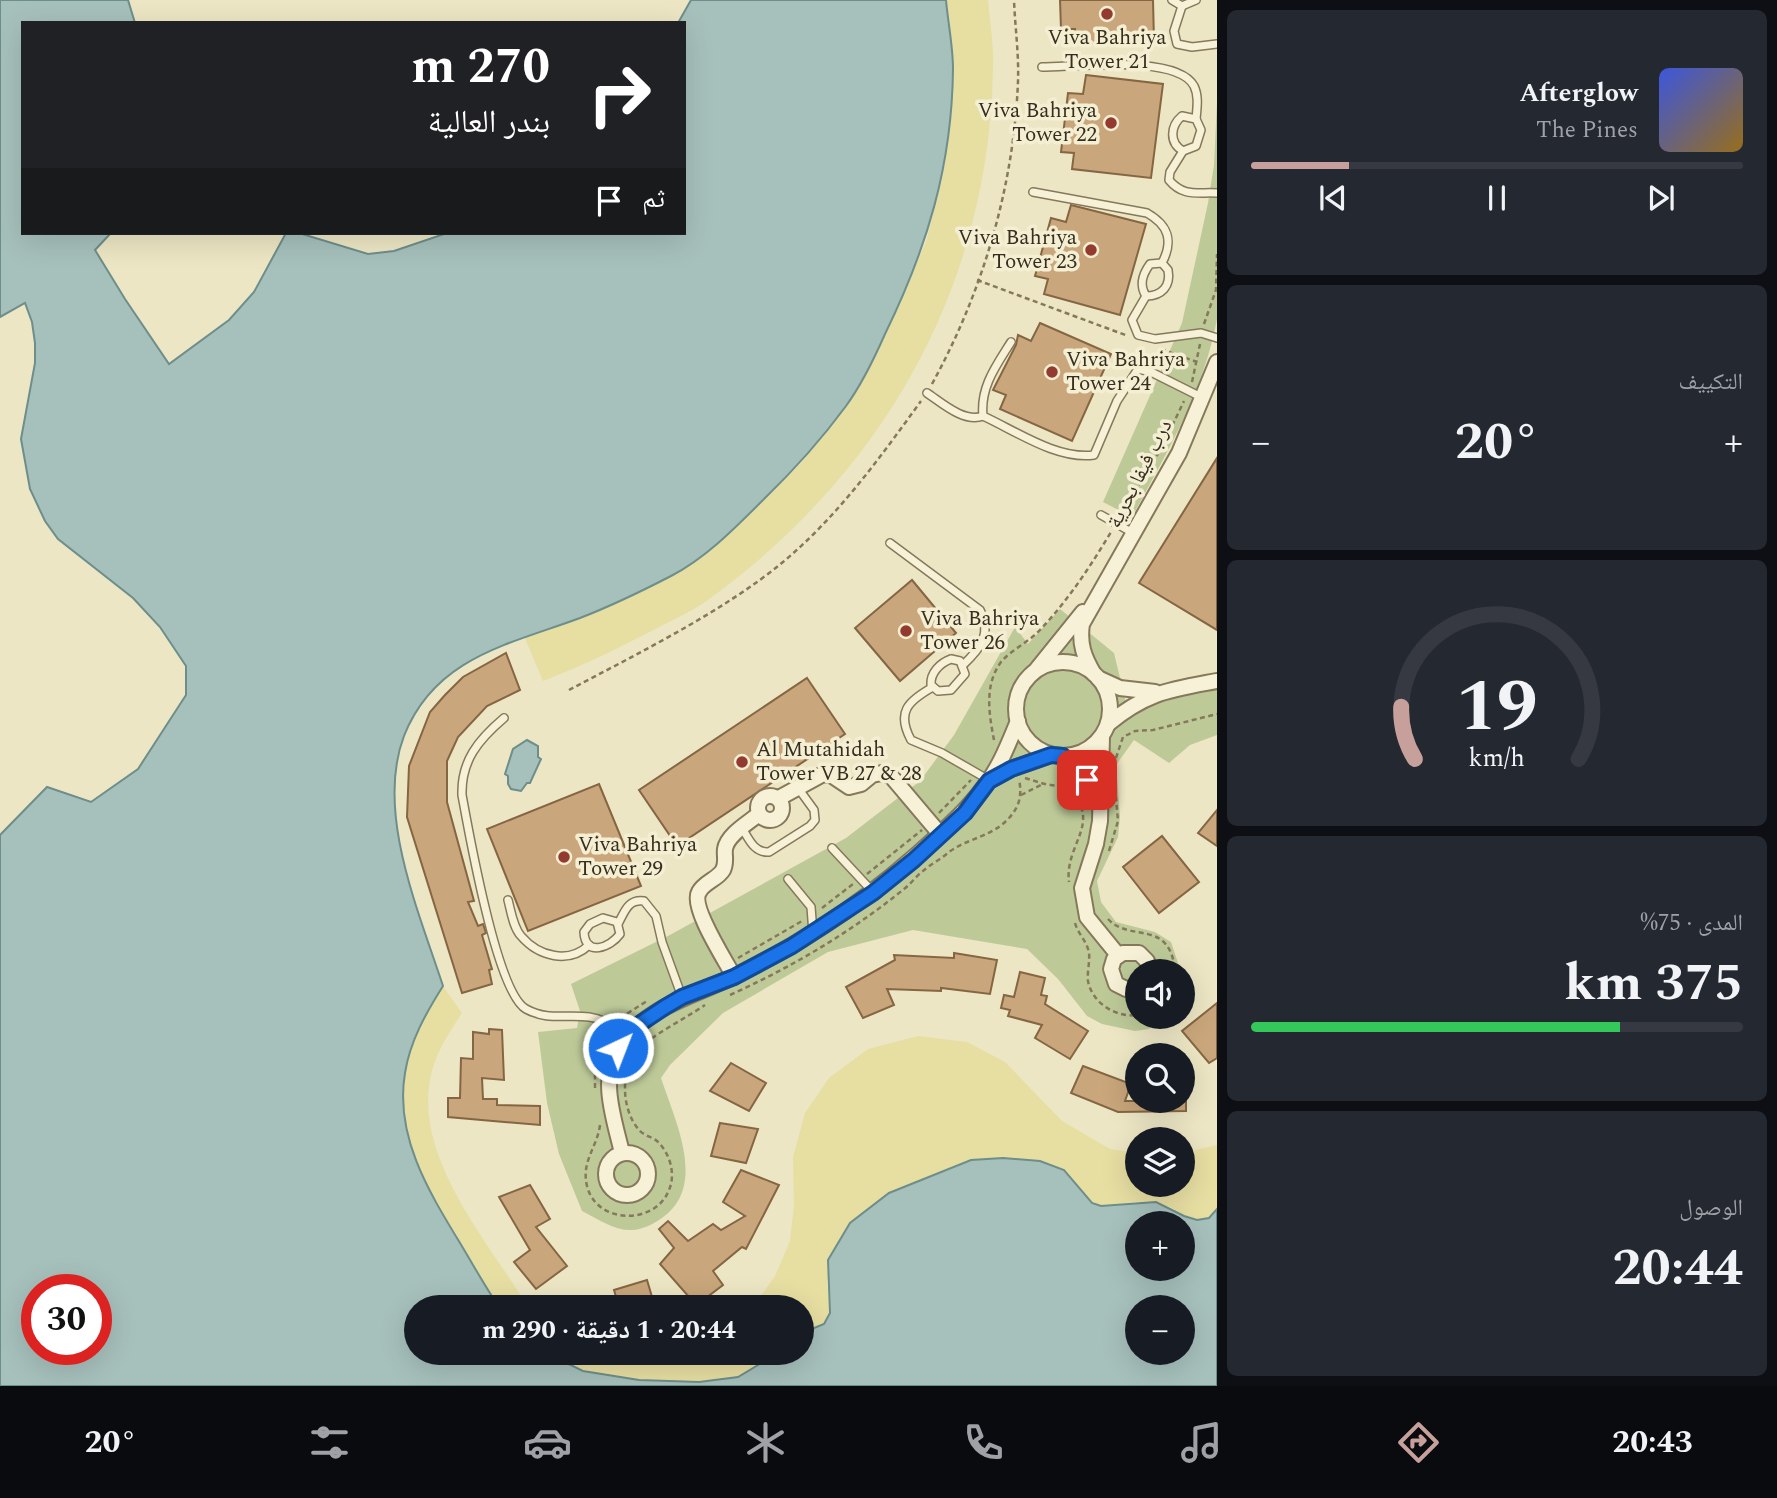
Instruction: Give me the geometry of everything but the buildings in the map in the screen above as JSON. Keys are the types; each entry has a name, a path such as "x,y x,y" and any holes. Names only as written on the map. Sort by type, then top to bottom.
{"street":[{"name":"درب فيفا بحرية","path":"1034,673 1093,600 1134,534 1179,453 1200,397 1217,362"},
{"name":"درب فيفا بحرية","path":"1093,600 1082,624 1081,636 1083,655 1096,676"},
{"path":"1100,792 1057,755 1032,745 1018,721 1018,695 1034,673 1059,663 1078,665 1120,688 1160,692"},
{"path":"1096,676 1109,700 1100,792 1100,821 1096,844 1083,881 1083,903 1087,917 1118,955"},
{"path":"983,777 1057,755 1081,752 1131,705 1160,692 1217,681"},
{"path":"622,1153 611,1099 610,1074 614,1056 628,1036 644,1021 730,970 813,934 873,893 914,860 965,813 983,777 1018,721"},
{"path":"730,970 696,900 699,891 722,873 726,862 724,850 727,840 759,814 760,800 765,796 779,798 823,774 831,775 849,788 882,773 891,776 940,834"},
{"path":"1125,988 1113,980 1111,967 1118,955 1129,951 1139,953 1145,959"}],"lane":[{"path":"1172,0 1182,6"},
{"path":"1196,0 1182,6 1174,31 1177,44 1192,47 1217,44"},
{"path":"1042,67 1157,66 1177,71 1195,87 1196,119 1201,126 1200,142 1183,151 1170,172 1169,180 1186,194 1217,193"},
{"path":"1183,151 1177,147 1173,138 1175,124 1182,116 1196,119"},
{"path":"1033,192 1147,212 1161,221 1170,239 1162,263"},
{"path":"1146,296 1160,294 1166,286 1169,276 1162,263"},
{"path":"1162,263 1150,264 1146,270 1142,283 1146,296 1132,320 1138,335 1155,339 1201,333 1217,338"},
{"path":"983,416 981,401 990,376 1011,342"},
{"path":"926,393 960,414 974,419 983,416 1034,441 1079,457 1094,455 1117,401 1138,369 1151,372 1200,397"},
{"path":"1101,515 1134,534"},
{"path":"890,543 980,610 986,622 986,635 980,649 963,665"},
{"path":"956,659 963,665 965,674 951,691 938,691 933,687 932,676 941,664 956,659"},
{"path":"933,687 915,697 905,709 903,722 906,732 916,745 942,753 983,777"},
{"path":"504,718 474,747 461,788 507,984 516,1000 533,1012 558,1018 588,1017 612,1025 628,1036"},
{"path":"742,828 756,849 769,852 810,825 815,820 814,810 799,789"},
{"path":"832,848 873,893"},
{"path":"788,879 813,913 813,934"},
{"path":"508,900 519,934 547,953 564,958 571,957 579,955 589,945"},
{"path":"618,923 609,918 590,924 584,937 589,945 600,948 610,945 620,934 618,923 628,905 644,901 653,909 682,997"}],"path":[{"path":"569,690 662,640 783,562 858,487 926,393 955,341 998,222 1010,163 1018,80 1014,0"},
{"path":"1201,333 1216,290 1217,254"},
{"path":"977,280 1133,338"},
{"path":"1159,348 1198,363"},
{"path":"1108,854 1118,821 1114,776"},
{"path":"730,970 905,846 983,777"},
{"path":"1021,795 1044,784"},
{"path":"1103,914 1121,929 1146,931 1161,940 1173,959"},
{"path":"595,1090 595,1063 612,1025 627,1012 656,996"},
{"path":"601,1118 598,1139 587,1157 587,1188 595,1204 613,1214 629,1217 642,1215 659,1206 669,1191 672,1174 669,1158 659,1143 640,1132"}],"green space":[{"path":"1217,102 1217,319 1203,372 1193,397 1171,445 1132,517 1103,502 1182,323 1208,203 1214,165"},
{"path":"1060,609 1114,653 1128,711 1152,701 1217,689 1217,735 1190,745 1169,763 1134,740 1116,765 1120,817 1118,837 1097,881 1101,902 1116,922 1155,932 1171,942 1177,959 1125,959 1125,1029 1102,1024 1087,1016 1058,979 1027,949 913,930 828,952 723,1013 670,1065 661,1078 684,1152 686,1171 683,1189 676,1205 650,1225 630,1230 612,1226 582,1211 559,1154 547,1103 538,1032 577,1028 580,1011 571,984 668,936 846,838 920,781 954,735 1015,627 1028,644"}],"sand":[{"path":"946,0 988,0 993,60 987,150 971,227 947,301 914,370 873,436 824,496 768,552 695,608 604,655 543,681 524,636 581,617 675,574 727,536 801,463 847,404 898,307 927,239 945,162 953,67"},
{"path":"443,986 462,1013 440,1051 431,1075 428,1105 432,1135 442,1164 472,1222 520,1295 492,1295 440,1212 423,1178 411,1144 404,1109 405,1073 415,1037"},
{"path":"918,1036 967,1042 1005,1062 1062,1121 1110,1149 1125,1151 1125,1197 1195,1197 1195,1150 1217,1145 1217,1209 1209,1218 1197,1220 1195,1211 1176,1211 1170,1207 1136,1202 1101,1206 1092,1203 1064,1170 1003,1158 971,1160 889,1193 827,1281 830,1313 824,1324 814,1328 814,1295 762,1295 775,1276 790,1241 794,1205 793,1157 805,1113 829,1078 868,1049"},
{"path":"570,1365 757,1365 736,1377 691,1381 638,1379"}],"water":[{"path":"0,0 128,0 134,21 21,21 21,235 109,235 95,250 169,364 229,320 254,292 285,235 306,235 368,254 394,251 441,235 686,235 686,21 679,21 691,0 946,0 953,60 952,105 934,206 925,238 900,302 867,371 846,406 785,478 731,531 684,569 580,618 477,657 435,688 418,709 404,736 396,766 394,797 397,829 412,894 443,986 419,1028 407,1061 403,1097 405,1120 410,1143 428,1186 491,1295 404,1295 404,1365 571,1365 583,1371 639,1380 699,1382 738,1377 758,1365 814,1365 814,1328 824,1324 830,1313 828,1260 850,1223 889,1193 971,1160 1003,1158 1040,1161 1064,1170 1092,1203 1101,1206 1156,1202 1174,1211 1125,1211 1125,1281 1195,1281 1195,1219 1209,1218 1217,1209 1217,1386 0,1386 0,835 47,787 91,802 138,769 186,695 186,666 160,627 133,598 58,539 45,521 30,489 21,439 35,363 32,322 25,303 0,317"},
{"path":"527,740 538,746 538,757 541,759 530,783 521,791 511,789 505,774 513,749"}],"place":[{"name":"Viva Bahriya Tower 21","path":"1107,14"},
{"name":"Viva Bahriya Tower 22","path":"1111,123"},
{"name":"Viva Bahriya Tower 23","path":"1091,250"},
{"name":"Viva Bahriya Tower 24","path":"1052,372"},
{"name":"Viva Bahriya Tower 26","path":"906,631"},
{"name":"Al Mutahidah Tower VB 27 & 28","path":"742,762"},
{"name":"Viva Bahriya Tower 29","path":"564,857"}],"route":[{"path":"618,1048 638,1025 665,1007 682,997 734,977 792,946 873,893 965,813 989,781 1011,769 1051,755 1063,756 1087,780"}]}
